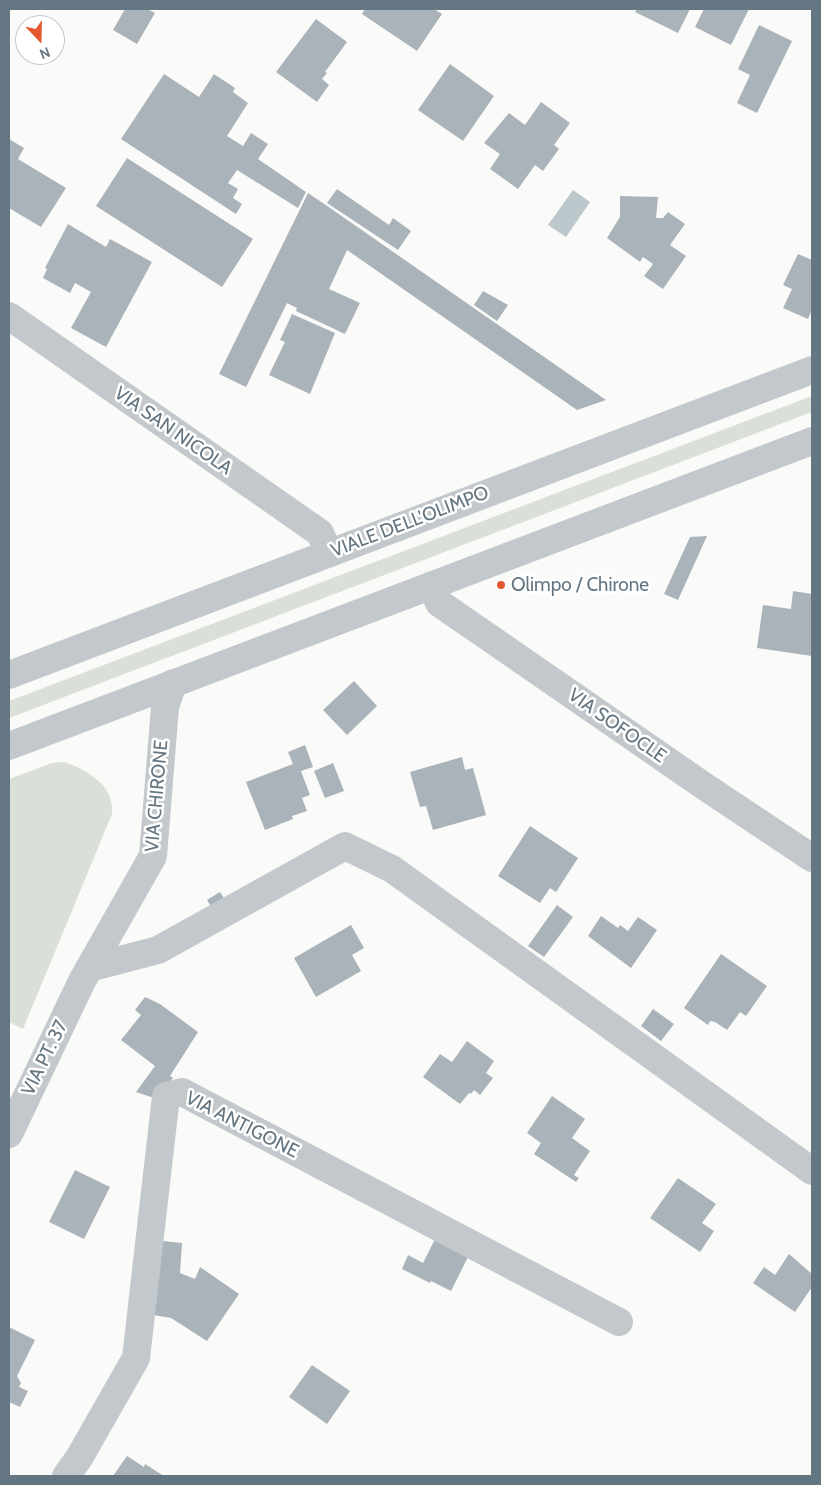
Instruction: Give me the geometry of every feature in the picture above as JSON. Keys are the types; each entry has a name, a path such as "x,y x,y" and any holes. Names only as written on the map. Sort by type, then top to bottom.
{"street":[{"name":"VIA SAN NICOLA","path":"9,316 320,533 329,553"},
{"name":"VIALE DELL'OLIMPO","path":"9,675 812,370"},
{"path":"9,746 812,441"},
{"name":"VIA SOFOCLE","path":"432,585 438,603 812,858"},
{"name":"VIA CHIRONE","path":"86,975 153,856 165,706 172,683"},
{"path":"86,975 158,950 345,846 392,869 812,1171"},
{"name":"VIA PT. 37","path":"9,1134 86,975"},
{"name":"VIA ANTIGONE","path":"66,1476 79,1458 136,1358 166,1096 182,1092 619,1322"}],"shaded area":[{"path":"573,190 590,202 566,237 548,225"},
{"path":"812,396 812,412 9,718 9,701"},
{"path":"64,762 73,765 98,780 109,795 112,804 112,814 23,1029 9,1022 9,779 52,763"}],"building":[{"path":"125,9 147,9 155,13 137,44 113,30"},
{"path":"365,9 434,9 442,14 417,51 362,14"},
{"path":"637,9 690,9 678,33 635,12"},
{"path":"704,9 749,9 731,45 695,27"},
{"path":"316,19 347,42 325,72 327,73 322,79 329,85 317,102 276,72"},
{"path":"759,25 792,41 757,113 737,103 750,75 738,69"},
{"path":"450,64 494,96 463,141 418,110"},
{"path":"164,74 199,97 214,74 235,88 233,92 248,103 227,136 243,146 251,133 268,144 258,159 306,192 298,208 237,170 228,183 238,189 233,198 242,204 236,214 121,139"},
{"path":"541,102 570,123 554,145 559,149 543,171 535,165 518,189 490,169 500,154 484,143 509,113 525,125"},
{"path":"9,139 24,148 18,159 66,188 41,227 9,208"},
{"path":"127,158 253,239 222,287 96,206"},
{"path":"337,189 389,225 393,218 411,231 398,250 327,203"},
{"path":"308,193 606,400 577,410 347,250 329,289 360,303 345,334 296,311 297,308 287,303 246,387 219,374"},
{"path":"620,196 658,197 656,218 663,218 668,212 685,224 670,245 686,256 663,289 644,276 653,264 643,257 640,262 607,238 620,217"},
{"path":"68,224 106,247 110,239 152,262 106,347 71,328 91,292 75,283 70,293 43,278 47,269 45,268"},
{"path":"798,254 812,260 812,309 808,319 783,308 792,289 783,285"},
{"path":"483,291 508,305 497,321 474,305"},
{"path":"292,314 335,333 310,394 269,375 285,342 280,340"},
{"path":"707,536 678,600 664,594 690,537"},
{"path":"793,591 812,594 812,656 757,648 763,605 791,609"},
{"path":"354,681 377,706 347,735 323,710"},
{"path":"305,745 313,767 301,771 310,795 302,798 307,811 292,816 293,819 265,830 246,782 293,764 288,752"},
{"path":"462,757 465,770 473,768 486,815 433,830 426,806 420,807 410,772"},
{"path":"333,763 344,791 325,798 314,771"},
{"path":"530,826 578,858 556,892 550,888 540,903 498,876"},
{"path":"220,892 225,900 212,908 207,900"},
{"path":"557,905 573,917 544,957 528,946"},
{"path":"601,916 618,928 620,925 628,931 638,917 657,930 631,968 588,936"},
{"path":"351,925 364,948 352,955 361,971 316,997 294,958"},
{"path":"721,954 767,986 746,1016 740,1012 727,1030 715,1022 710,1021 708,1025 684,1008"},
{"path":"145,997 160,1004 198,1032 170,1076 173,1078 157,1099 136,1092 155,1066 121,1040 141,1015 135,1010"},
{"path":"653,1009 674,1024 661,1041 641,1026"},
{"path":"467,1041 494,1061 486,1073 493,1078 480,1095 474,1090 460,1104 423,1077 440,1054 452,1062"},
{"path":"552,1096 585,1119 572,1138 590,1151 574,1175 579,1178 576,1182 534,1154 541,1143 527,1133"},
{"path":"75,1170 110,1187 84,1239 49,1222"},
{"path":"678,1178 716,1204 702,1223 714,1231 700,1252 650,1218"},
{"path":"435,1239 469,1255 451,1291 402,1269 408,1255 423,1263"},
{"path":"163,1241 182,1243 180,1273 195,1279 200,1267 239,1294 207,1341 171,1318 153,1315"},
{"path":"789,1254 812,1274 812,1287 795,1312 753,1283 764,1267 775,1275"},
{"path":"9,1327 35,1340 17,1376 21,1383 19,1387 28,1391 20,1407 9,1402"},
{"path":"312,1365 350,1391 327,1424 289,1397"},
{"path":"127,1456 144,1467 145,1464 164,1476 113,1476"}],"place":[{"name":"Olimpo / Chirone","path":"501,585"}]}
